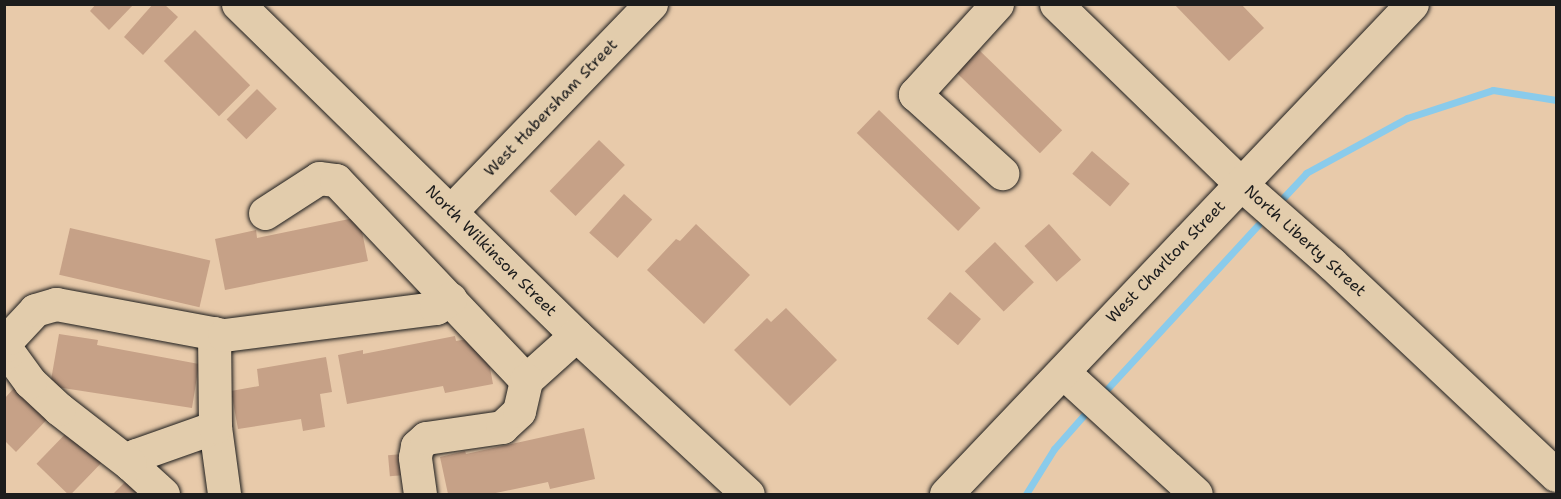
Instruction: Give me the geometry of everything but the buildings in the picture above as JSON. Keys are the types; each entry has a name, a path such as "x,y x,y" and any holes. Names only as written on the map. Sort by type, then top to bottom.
{"street":[{"name":"North Wilkinson Street","path":"238,4 576,335 748,495"},
{"name":"West Habersham Street","path":"451,211 651,4"},
{"path":"997,4 915,94 1002,173"},
{"name":"North Liberty Street","path":"1056,4 1241,184 1331,263 1557,475"},
{"name":"West Charlton Street","path":"946,495 1412,4"},
{"path":"265,213 319,178 336,180 526,380"},
{"path":"163,495 130,464 59,409 30,382 8,352 6,345 9,338 35,310 56,304 224,335 436,308 450,299"},
{"path":"214,333 215,427 224,495"},
{"path":"420,495 415,457 417,446 426,438 502,427 519,411 526,380 576,335"},
{"path":"1063,372 1196,495"},
{"path":"130,464 136,455 215,427"}],"waterway":[{"path":"1284,197 1306,173 1407,118 1493,90 1556,100"},
{"path":"1108,388 1258,225"},
{"path":"1026,494 1054,449 1083,416"}]}
